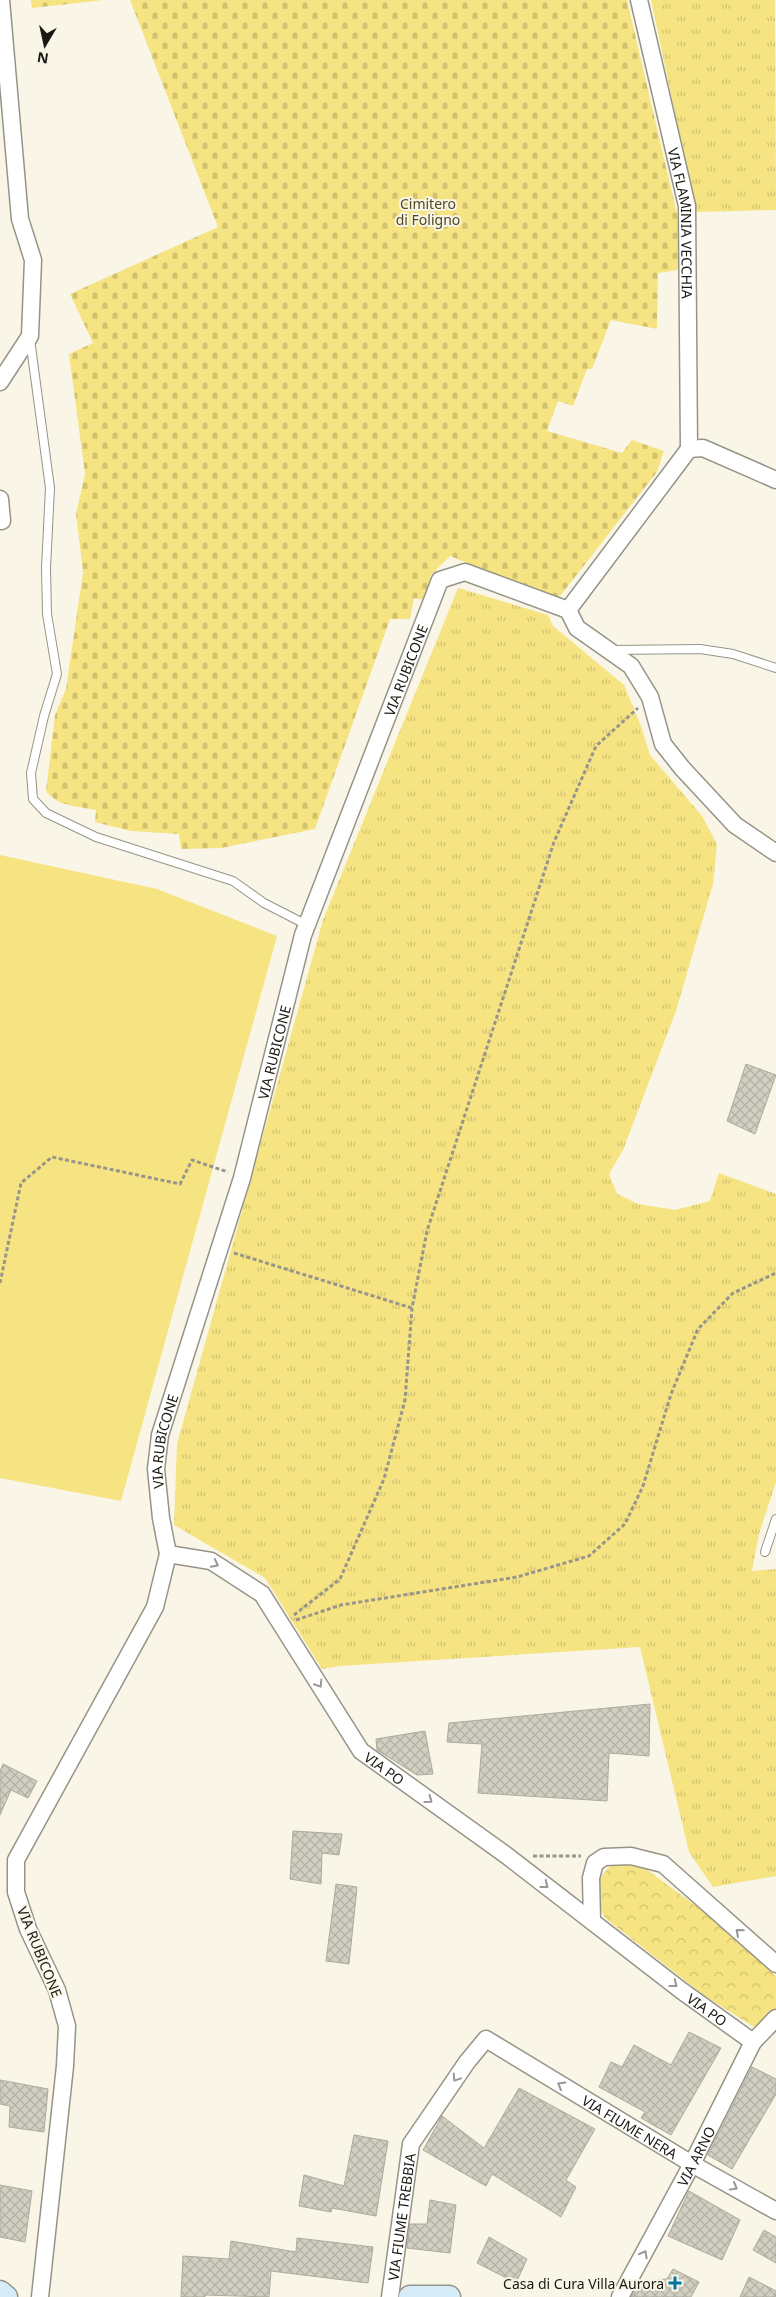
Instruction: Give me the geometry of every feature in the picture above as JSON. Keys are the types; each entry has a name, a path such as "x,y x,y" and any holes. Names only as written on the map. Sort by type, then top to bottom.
{"main road":[{"path":"0,2292 6,2297"},
{"path":"410,2297 449,2297"}],"street":[{"path":"0,382 30,336 33,260 20,219 1,0"},
{"name":"VIA FLAMINIA VECCHIA","path":"639,0 687,206 689,449"},
{"path":"776,480 703,448 689,449 568,610 577,628 631,666 650,697 663,744 682,768 736,825 776,853"},
{"path":"0,499 2,521"},
{"name":"VIA RUBICONE","path":"40,2297 65,2066 67,2026 57,1990 28,1929 16,1892 16,1860 155,1607 168,1554 161,1518 156,1469 160,1435 242,1178 307,925 440,580 465,572 568,610"},
{"name":"VIA PO","path":"168,1554 211,1561 262,1594 360,1751 506,1855 682,1991 753,2042"},
{"path":"592,1921 591,1878 595,1863 604,1857 631,1856 662,1864 776,1964"},
{"name":"VIA ARNO","path":"620,2297 692,2164 753,2042 776,2018"},
{"name":"VIA FIUME NERA","path":"486,2040 692,2164 776,2211"},
{"name":"VIA FIUME TREBBIA","path":"390,2297 411,2144 467,2062 486,2040"}],"lane":[{"path":"30,336 50,488 46,568 47,614 57,674 44,716 31,773 33,799 46,813 96,837 233,881 264,903 307,925"},
{"path":"608,650 700,649 733,654 776,668"},
{"path":"765,1552 776,1519"}],"path":[{"path":"281,1624 340,1579 384,1479 406,1400 412,1308 427,1231 554,842 596,746 650,697"},
{"path":"0,1283 21,1183 52,1157 180,1184 192,1160 242,1178"},
{"path":"220,1249 412,1308"},
{"path":"281,1624 341,1605 517,1577 589,1556 625,1524 629,1517 643,1486 671,1394 698,1330 733,1292 776,1273"},
{"path":"506,1855 604,1857"}],"green space":[{"path":"31,0 103,0 32,8"},
{"name":"Cimitero di Foligno","path":"130,0 627,0 681,231 683,269 658,273 657,329 611,320 592,369 587,369 573,406 558,401 547,431 622,453 632,440 664,451 657,472 557,600 450,556 431,575 425,600 414,598 410,619 390,619 315,829 221,848 181,849 179,834 131,831 95,822 96,810 62,803 46,791 55,715 66,689 83,572 76,514 85,474 69,354 93,343 70,294 218,227"},
{"path":"651,0 775,0 776,210 696,212"},
{"path":"458,588 548,615 553,626 624,685 641,726 650,755 702,816 717,844 713,884 676,1011 623,1150 609,1174 617,1194 638,1204 675,1210 710,1201 719,1173 776,1194 776,1482 759,1534 752,1571 776,1569 776,1876 713,1887 689,1852 640,1647 340,1666 322,1669 265,1578 174,1525 177,1444 323,920"},
{"path":"0,855 157,889 277,936 121,1501 0,1478"},
{"path":"622,1862 646,1869 711,1917 776,1976 776,2009 754,2027 705,1996 605,1918 595,1898 598,1880 611,1865"}],"building":[{"path":"746,1064 776,1075 755,1134 727,1121"},
{"path":"650,1704 649,1756 609,1753 607,1801 478,1793 482,1744 447,1742 449,1723"},
{"path":"425,1731 433,1774 417,1775 377,1750 376,1739"},
{"path":"3,1764 37,1781 28,1798 11,1790 0,1815 0,1771"},
{"path":"293,1831 342,1834 339,1855 322,1853 321,1884 290,1879"},
{"path":"336,1884 357,1887 349,1964 326,1961"},
{"path":"689,2032 721,2048 671,2135 641,2118 645,2112 599,2087 611,2062 622,2067 634,2045 671,2065"},
{"path":"752,2067 776,2079 776,2094 732,2169 708,2155"},
{"path":"0,2080 48,2089 44,2132 9,2127 10,2106 0,2104"},
{"path":"519,2088 595,2129 566,2180 576,2187 561,2217 492,2174 486,2186 423,2150 442,2116 484,2148"},
{"path":"354,2135 388,2141 376,2216 332,2208 331,2212 299,2206 304,2175 344,2186"},
{"path":"0,2185 32,2191 25,2242 0,2237"},
{"path":"689,2191 740,2220 722,2260 668,2236"},
{"path":"430,2200 456,2205 450,2253 407,2248 410,2224 427,2224"},
{"path":"764,2230 776,2237 776,2263 753,2250"},
{"path":"489,2237 527,2259 516,2283 477,2263"},
{"path":"297,2238 373,2247 368,2283 271,2271 269,2297 205,2295 205,2297 181,2297 183,2256 229,2259 231,2241 296,2252"},
{"name":"Casa di Cura Villa Aurora","path":"673,2269 699,2282 691,2297 631,2297 639,2285 649,2286 655,2280 667,2279"},
{"path":"749,2277 776,2291 776,2297 740,2297"}],"place":[{"name":"Casa di Cura Villa Aurora","path":"675,2283"}]}
